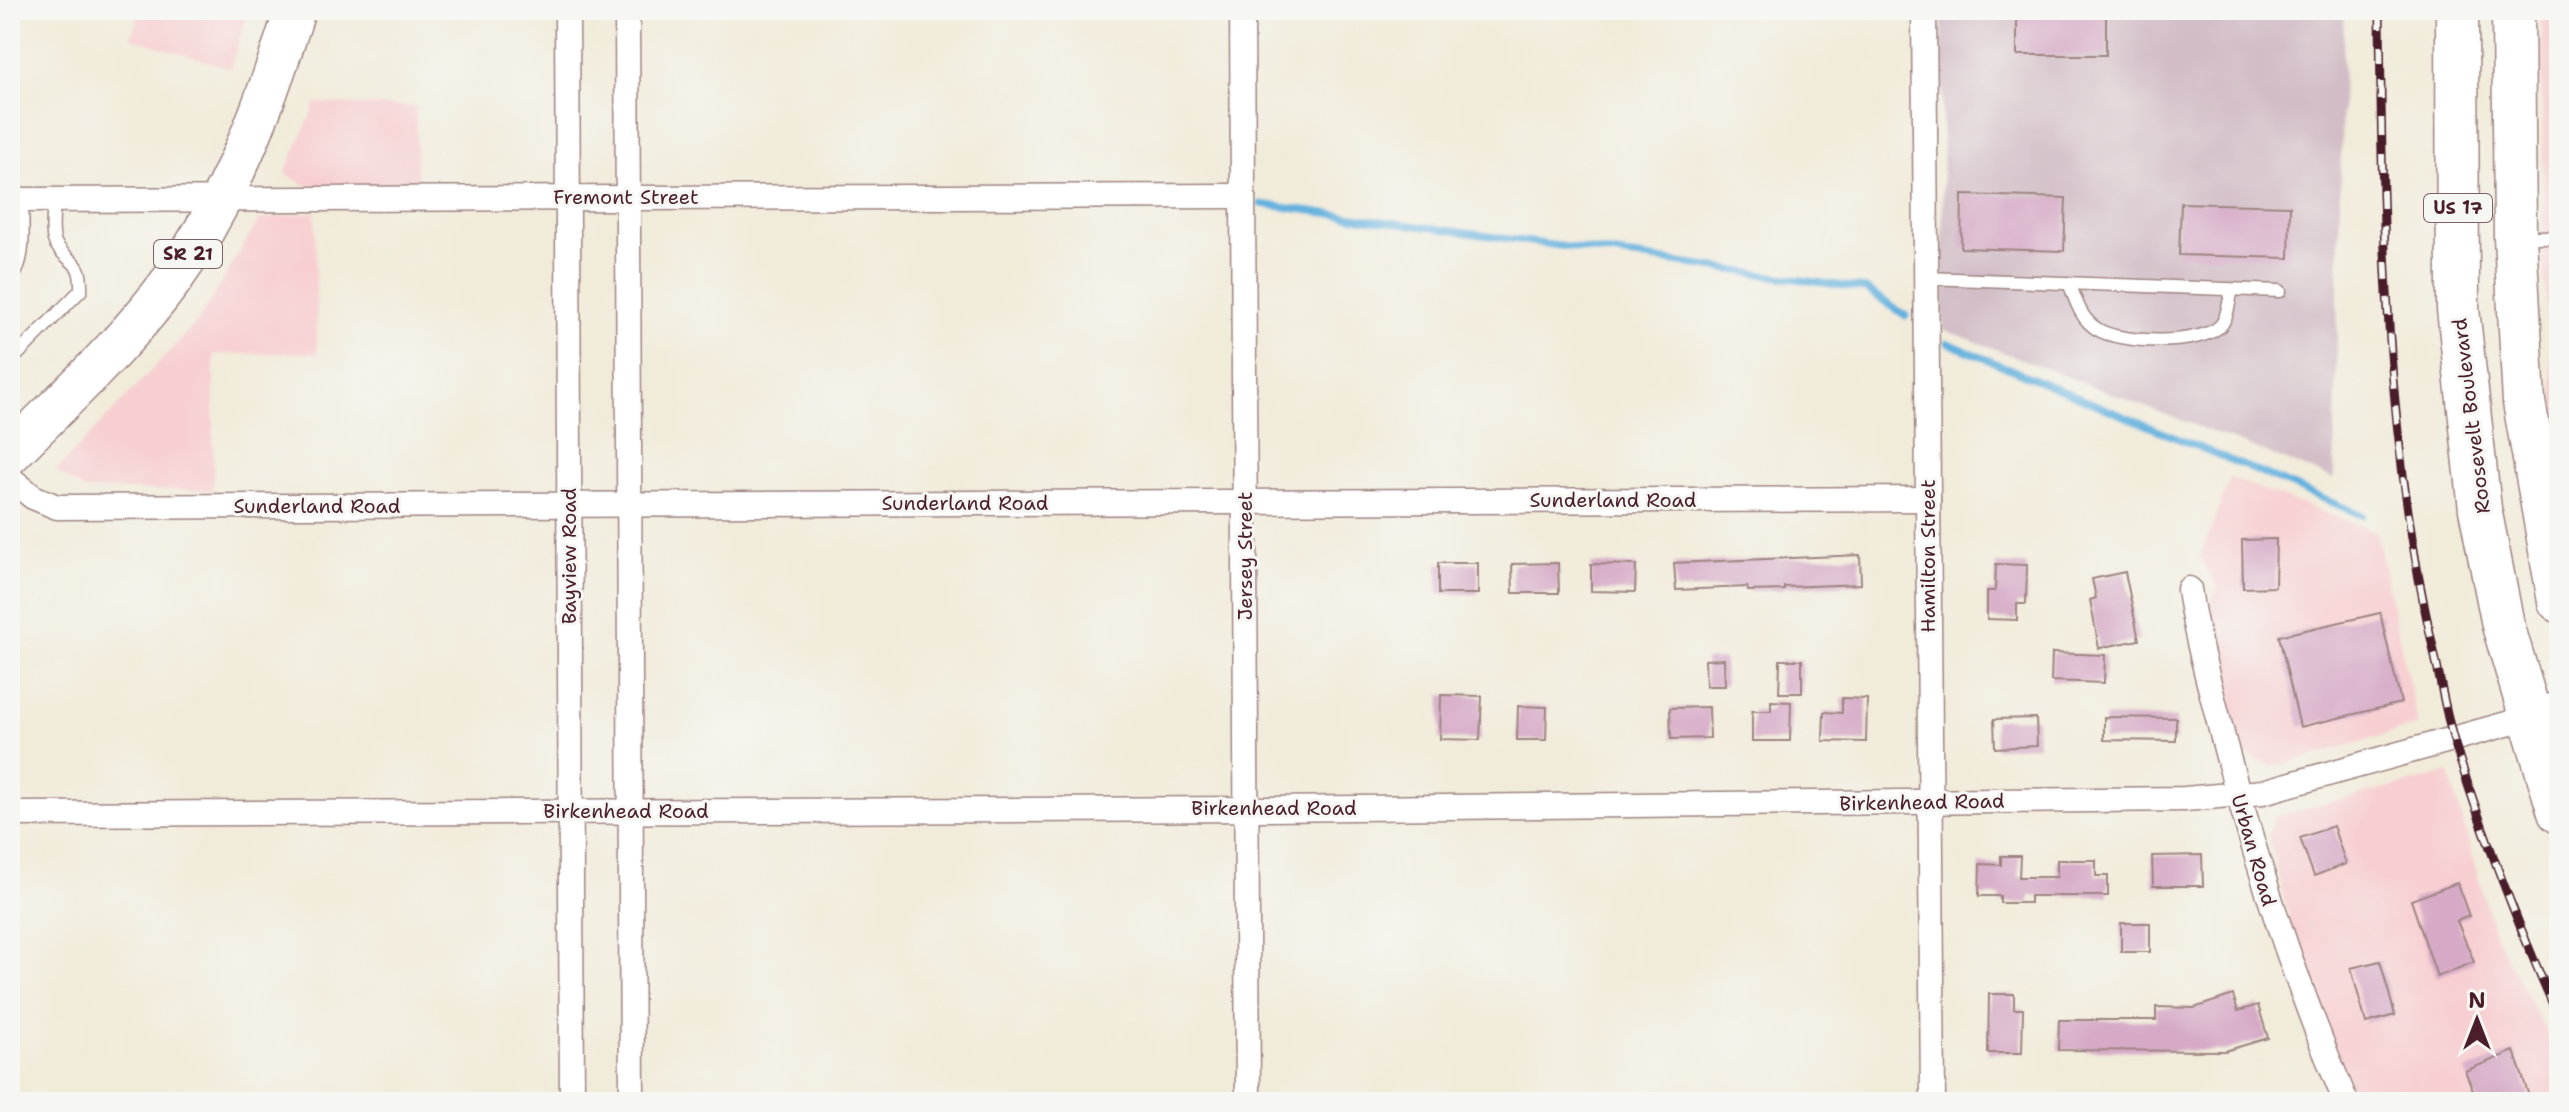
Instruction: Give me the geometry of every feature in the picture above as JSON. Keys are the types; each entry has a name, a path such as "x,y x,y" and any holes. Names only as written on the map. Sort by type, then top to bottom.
{"highway":[{"name":"Roosevelt Boulevard","path":"2457,10 2458,309 2480,509 2503,625 2544,712 2559,812"},
{"name":"US 17","path":"2513,10 2515,237 2524,402 2559,601"},
{"path":"2458,107 2485,208 2498,226 2515,237 2487,261 2471,282 2458,309"}],"main road":[{"name":"SR 21","path":"10,454 128,333 172,280 222,199 254,133 295,10"}],"street":[{"name":"Bayview Road","path":"567,10 567,171 571,199 572,1102"},
{"path":"627,10 632,1102"},
{"name":"Jersey Street","path":"1242,10 1248,1102"},
{"name":"Hamilton Street","path":"1924,10 1933,1102"},
{"name":"Fremont Street","path":"16,200 1243,196"},
{"name":"Sunderland Road","path":"10,478 33,497 57,507 1928,499"},
{"name":"Urban Road","path":"2189,589 2194,623 2238,795 2276,925 2307,1010 2346,1102"},
{"name":"Birkenhead Road","path":"10,814 1244,808 2185,799 2263,792 2544,712"}],"lane":[{"path":"10,281 17,273 21,258 16,200"},
{"path":"10,362 81,290 81,275 76,263 57,247 53,239 54,200"},
{"path":"2515,237 2559,237"},
{"path":"1926,278 2280,291"},
{"path":"2069,283 2083,318 2099,331 2181,341 2207,336 2223,323 2232,290"}],"shaded area":[{"path":"140,10 249,10 230,68 131,38"},
{"path":"1942,10 2344,10 2334,479 1943,329"},
{"path":"2541,10 2559,10 2559,457 2544,275"},
{"path":"316,103 416,107 417,188 307,186 285,173"},
{"path":"315,212 317,353 214,354 213,490 84,490 56,471 198,321 259,220"},
{"path":"2230,478 2376,532 2418,725 2273,767 2243,753 2203,617 2218,587 2200,558"},
{"path":"2449,773 2494,933 2559,1057 2559,1102 2356,1102 2297,951 2268,835 2276,816"}],"building":[{"path":"2017,10 2106,10 2106,55 2017,55"},
{"path":"1962,195 2066,198 2064,251 1961,248"},
{"path":"2181,203 2290,206 2289,258 2179,255"},
{"path":"2276,539 2275,587 2243,588 2242,540"},
{"path":"1860,555 1861,584 1784,587 1784,590 1748,591 1747,587 1676,590 1674,563"},
{"path":"1438,563 1478,563 1478,594 1438,594"},
{"path":"1558,563 1559,593 1513,593 1512,564"},
{"path":"1591,564 1636,565 1635,592 1591,591"},
{"path":"1996,564 2027,565 2026,604 2017,604 2017,620 1987,619 1987,591 1995,591"},
{"path":"2125,572 2139,640 2099,648 2090,600 2096,598 2092,579"},
{"path":"2380,613 2401,703 2300,727 2279,636"},
{"path":"2052,653 2105,655 2104,683 2051,681"},
{"path":"1724,659 1725,686 1706,686 1705,660"},
{"path":"1780,660 1802,660 1802,693 1779,693"},
{"path":"1441,695 1482,696 1480,740 1440,739"},
{"path":"1842,698 1867,699 1866,742 1823,741 1824,712 1842,713"},
{"path":"1771,701 1791,702 1790,741 1752,741 1752,711 1771,711"},
{"path":"1518,706 1547,707 1546,740 1517,740"},
{"path":"1709,707 1710,738 1671,739 1670,708"},
{"path":"2104,717 2176,718 2176,741 2104,740"},
{"path":"2036,718 2037,746 1995,748 1994,719"},
{"path":"2333,826 2346,864 2314,876 2300,838"},
{"path":"2202,855 2203,886 2153,886 2152,856"},
{"path":"2001,856 2020,856 2019,877 2057,877 2057,860 2096,860 2096,876 2108,876 2108,896 2030,896 2030,903 2000,903 2000,896 1979,896 1980,864 2001,865"},
{"path":"2457,883 2469,916 2457,921 2474,962 2437,977 2411,900"},
{"path":"2121,923 2150,923 2150,952 2121,952"},
{"path":"2380,961 2395,1015 2366,1023 2351,968"},
{"path":"1989,994 2014,994 2014,1009 2023,1009 2022,1053 1988,1053"},
{"path":"2233,995 2238,1011 2258,1005 2268,1038 2225,1051 2058,1050 2059,1020 2156,1020 2156,1007 2194,1008"},
{"path":"2514,1051 2531,1102 2478,1102 2465,1071"}],"waterway":[{"path":"1261,204 1866,289 1906,316"},
{"path":"1948,343 2362,515"}],"railway":[{"path":"2380,10 2382,170 2389,330 2405,489 2417,568 2454,741 2502,881 2559,1018"}]}
